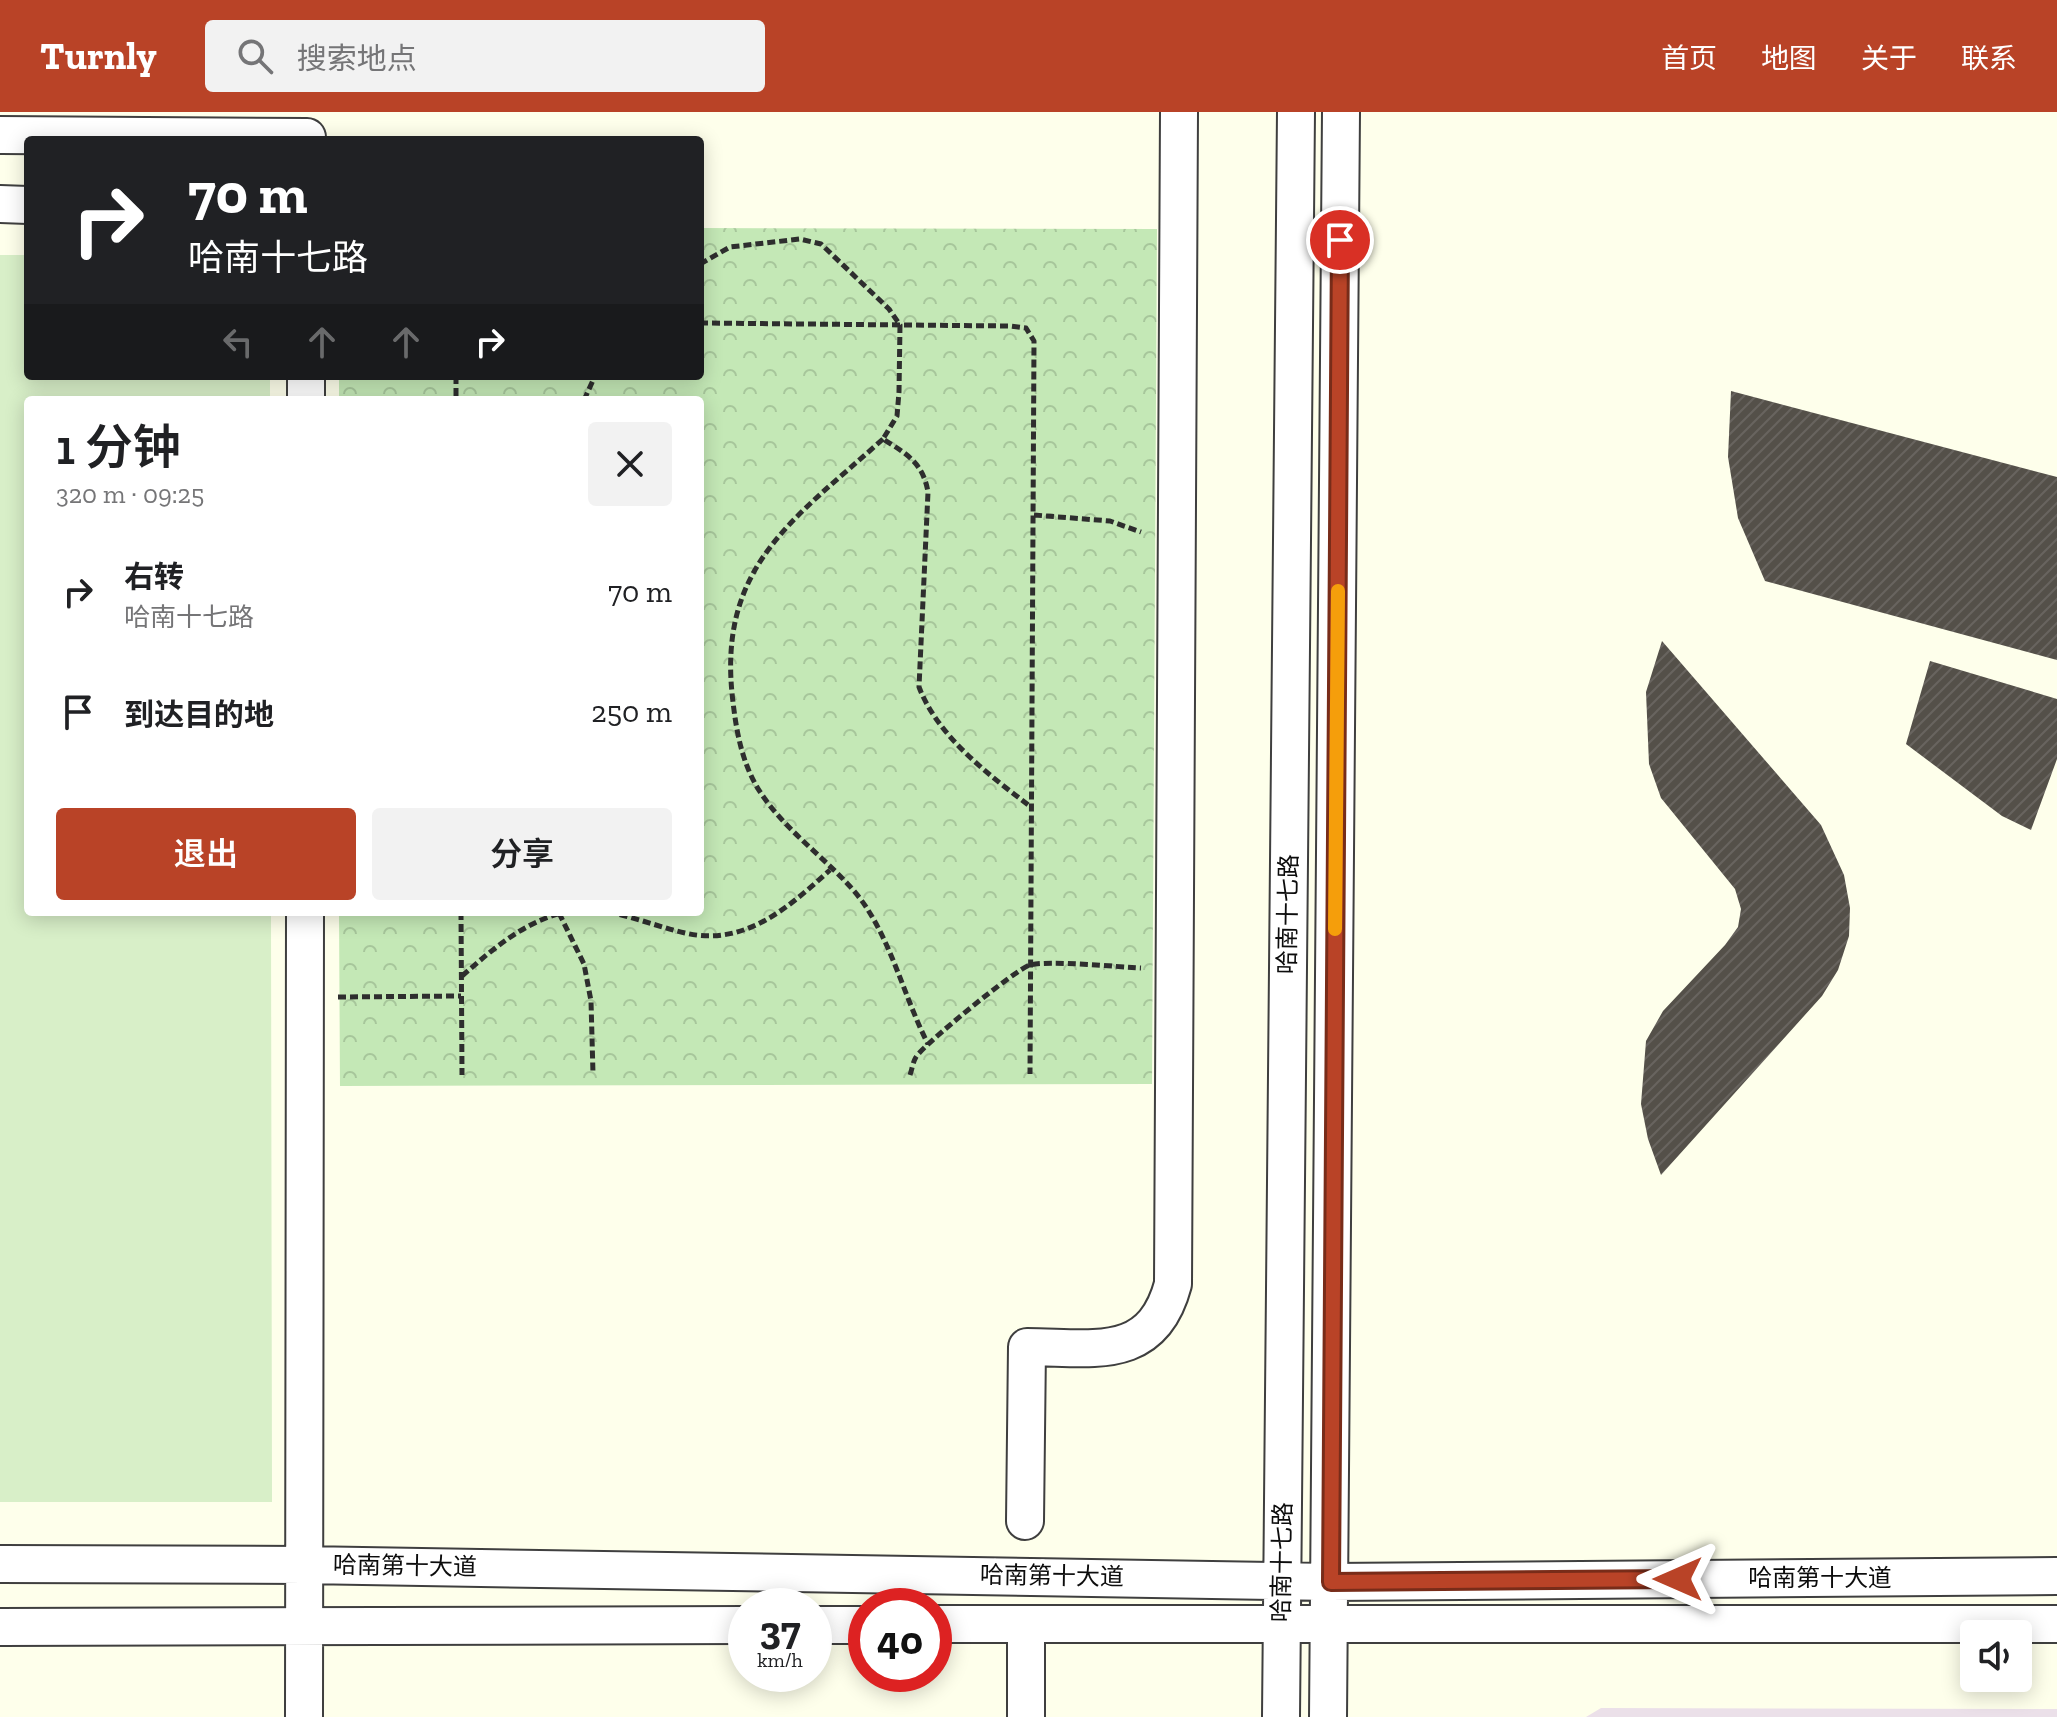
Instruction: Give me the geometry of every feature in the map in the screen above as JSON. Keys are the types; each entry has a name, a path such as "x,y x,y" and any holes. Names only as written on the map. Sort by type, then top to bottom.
{"street":[{"path":"1025,1521 1027,1347 1131,1343 1153,1328 1166,1310 1173,1284 1179,112"},
{"name":"哈南十七路","path":"1281,1717 1296,112"},
{"name":"哈南十七路","path":"1328,1717 1341,112"},
{"path":"0,135 307,130"},
{"path":"0,204 24,205"},
{"path":"304,1717 305,916"},
{"name":"哈南第十大道","path":"0,1564 304,1565 1331,1582 2057,1576"},
{"name":"哈南第十大道","path":"952,1624 2057,1624"},
{"path":"1026,1624 1026,1717"},
{"path":"0,1627 728,1625"}],"path":[{"path":"704,262 730,247 768,240 800,239 821,244 889,309 900,325 897,416 883,439 781,532 751,576 732,629 728,664 737,738 763,798 795,836 868,910 928,1044"},
{"path":"704,323 1026,328 1034,341 1030,1074"},
{"path":"883,439 916,460 925,474 928,492 918,664 919,687 927,707 940,727 996,780 1032,808"},
{"path":"1034,515 1110,521 1176,544"},
{"path":"623,916 688,934 731,933 762,925 788,908 830,870"},
{"path":"461,916 462,1075"},
{"path":"461,977 498,945 540,918 549,916"},
{"path":"563,916 584,964 591,1001 593,1074"},
{"path":"910,1075 916,1056 928,1044 978,1005 1001,981 1031,965 1174,968"},
{"path":"305,997 461,996"}],"shaded area":[{"path":"1601,1708 2057,1709 2057,1717 1586,1717"}],"green space":[{"path":"704,228 1157,229 1152,1084 340,1086 339,916 704,916 704,396 339,396 339,380 704,380"},
{"path":"0,255 24,255 24,380 270,380 270,396 24,396 24,916 271,916 272,1502 0,1502"}],"building":[{"path":"1731,391 2057,477 2057,660 1765,581 1738,518 1728,457"},
{"path":"1662,641 1821,825 1844,875 1850,908 1849,936 1838,970 1822,996 1661,1175 1648,1139 1641,1104 1646,1041 1663,1011 1738,927 1741,909 1735,889 1661,798 1649,764 1646,692"},
{"path":"1930,661 2057,699 2057,759 2031,830 2002,816 1906,744"}],"slow traffic":[{"path":"1335,929 1338,591"}],"route":[{"path":"1340,240 1331,1582 1678,1579"}]}
